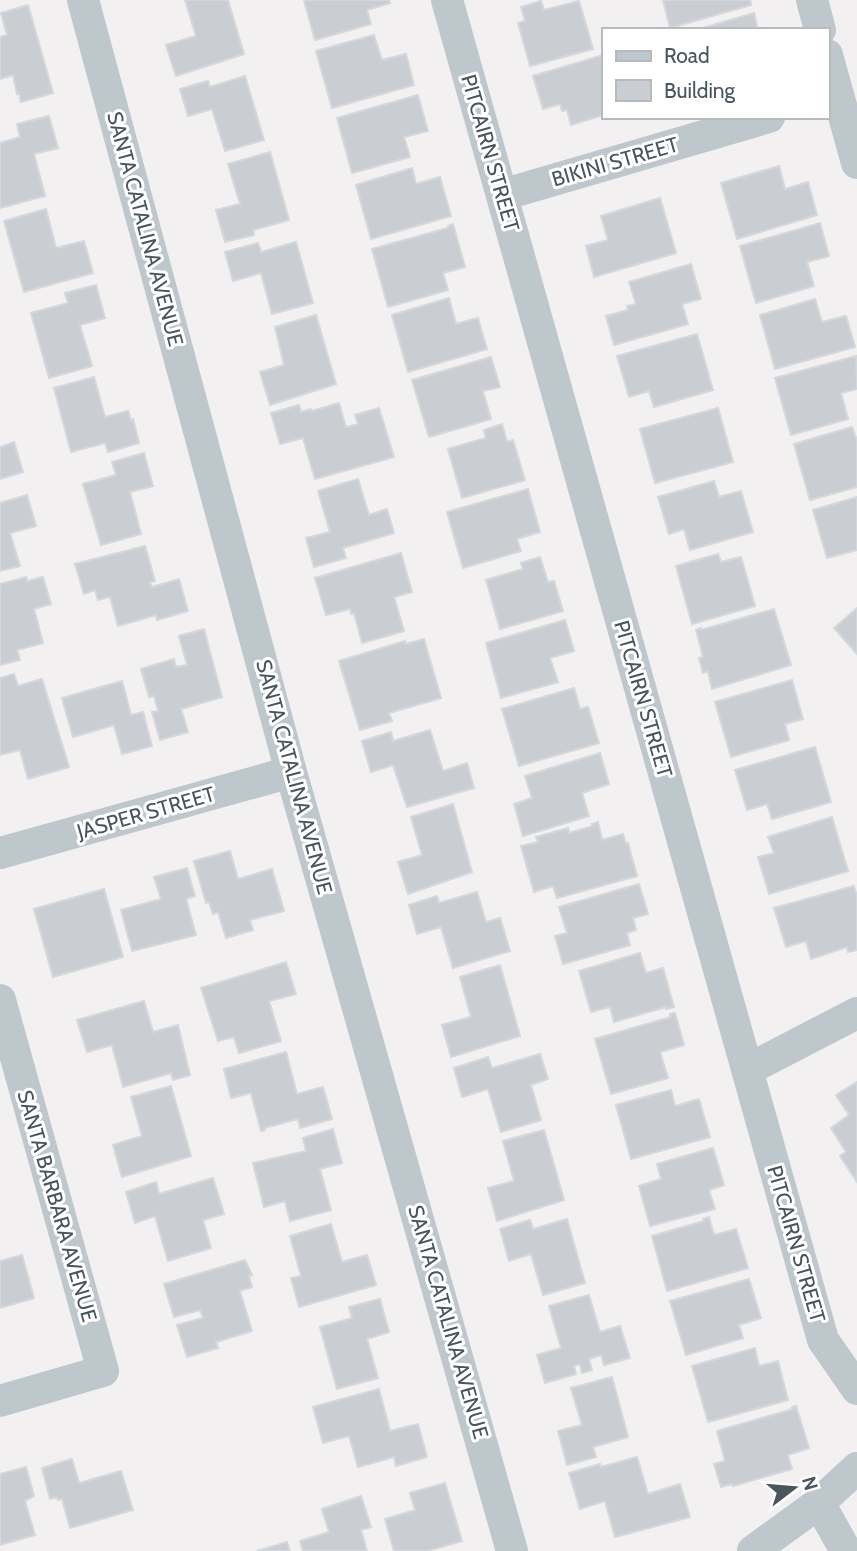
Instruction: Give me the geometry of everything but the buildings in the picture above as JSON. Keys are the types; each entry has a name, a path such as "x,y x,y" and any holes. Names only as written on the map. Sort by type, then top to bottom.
{"street":[{"name":"SANTA CATALINA AVENUE","path":"83,0 291,772 512,1551"},
{"name":"PITCAIRN STREET","path":"447,0 823,1340 857,1389"},
{"path":"812,0 819,28"},
{"path":"829,70 833,99 857,163"},
{"name":"BIKINI STREET","path":"502,195 762,119"},
{"name":"JASPER STREET","path":"0,853 291,772"},
{"name":"SANTA BARBARA AVENUE","path":"0,1000 103,1371 0,1401"},
{"path":"747,1070 857,1013"},
{"path":"753,1551 819,1503 857,1468"},
{"path":"819,1503 846,1551"}]}
